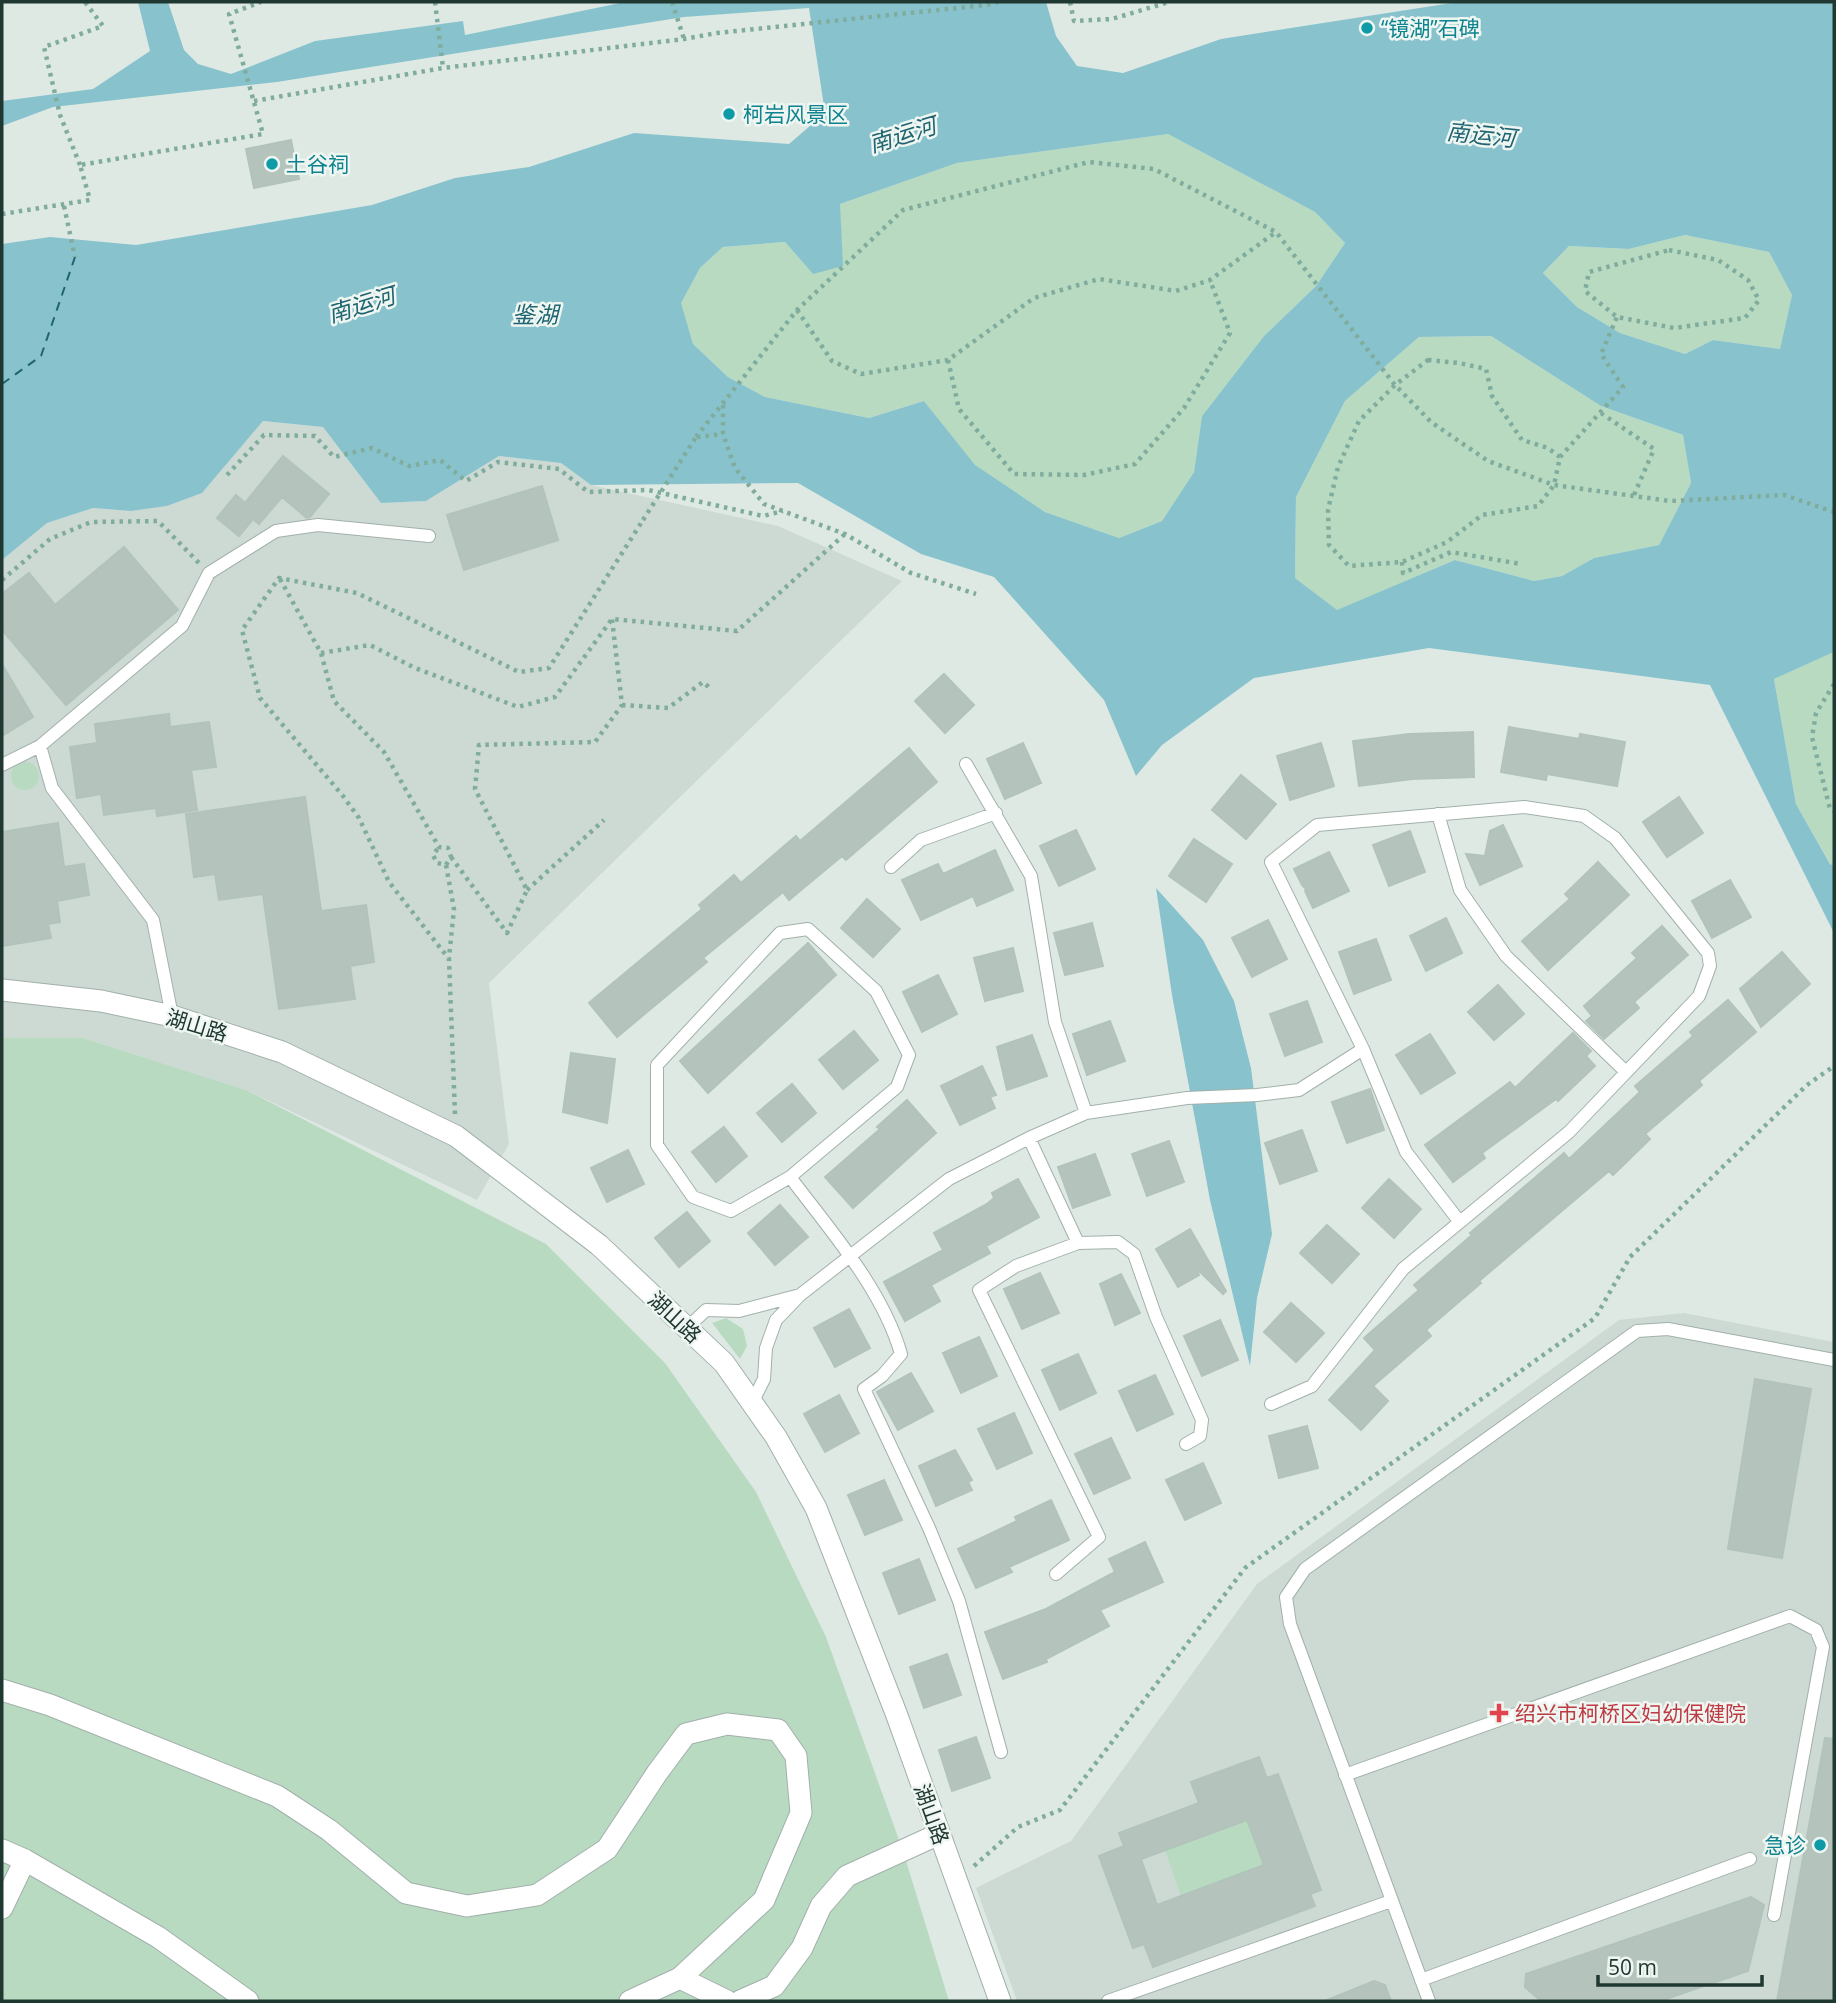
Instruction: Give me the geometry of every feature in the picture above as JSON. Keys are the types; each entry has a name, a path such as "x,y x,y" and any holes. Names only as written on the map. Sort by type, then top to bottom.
{"street":[{"name":"湖山路","path":"2,990 101,1001 172,1016 282,1052 456,1136 599,1245 724,1363 776,1437 816,1508 896,1713 1000,2001"},
{"path":"2,1690 50,1705 277,1796 329,1830 406,1893 467,1906 537,1895 607,1849 686,1734 727,1724 778,1730 796,1756 801,1813 764,1899 680,1978 631,2001"},
{"path":"740,2001 774,1986 802,1948 821,1906 847,1876 939,1834"},
{"path":"2,1850 25,1860 158,1937 248,2001"},
{"path":"2,1908 25,1860"},
{"path":"680,1978 727,2001"}],"lane":[{"path":"2,765 40,746 181,626 209,573 276,531 318,525 429,536"},
{"path":"40,746 52,788 153,920 172,1016"},
{"path":"966,765 1031,876 1055,1022 1086,1113"},
{"path":"1271,1404 1312,1386 1403,1269 1569,1132 1699,996 1710,967 1708,953 1615,838 1584,816 1524,807 1317,825 1271,862 1363,1049 1406,1152 1459,1221"},
{"path":"891,867 921,840 996,813"},
{"path":"1438,814 1460,890 1506,956 1626,1072"},
{"path":"808,929 876,991 909,1055 897,1087 790,1177 731,1211 693,1198 657,1145 657,1065 780,933 808,929"},
{"path":"752,1403 764,1379 766,1348 776,1320 800,1295 949,1179 1029,1138 1086,1113 1186,1098 1299,1090 1363,1049"},
{"path":"1029,1138 1078,1243"},
{"path":"790,1177 850,1256 893,1327 901,1354 882,1376 864,1389 929,1528 959,1601 1001,1752"},
{"path":"1056,1574 1098,1537 979,1290 1016,1266 1078,1243 1118,1242 1133,1254 1156,1317 1202,1420 1200,1436 1186,1444"},
{"path":"687,1328 706,1310 739,1311 800,1295"},
{"path":"1429,2001 1290,1624 1286,1597 1305,1569 1637,1331 1668,1329 1834,1360"},
{"path":"1345,1774 1790,1616 1816,1630 1823,1647 1774,1915"},
{"path":"1421,1980 1750,1859"},
{"path":"1108,2001 1391,1901"}],"path":[{"path":"2,214 90,200 80,165 60,115 44,47 103,26 85,2"},
{"path":"80,165 263,134 229,14 261,2"},
{"path":"435,2 443,68"},
{"path":"672,2 684,39"},
{"path":"254,101 443,68 717,33 998,2"},
{"path":"1070,2 1074,21 1112,19 1169,2"},
{"path":"279,578 358,593 519,672 550,668 696,437 742,377 797,310 903,210 1089,162 1154,169 1276,232 1395,384 1431,422 1488,461 1554,485 1670,501 1784,495 1834,512"},
{"path":"64,206 75,257"},
{"path":"797,310 832,361 861,374 948,359 1034,298 1099,279 1176,291 1210,280 1276,232"},
{"path":"1669,250 1718,260 1748,280 1759,300 1745,318 1674,328 1618,317 1585,292 1588,272 1669,250"},
{"path":"948,359 959,409 1014,474 1084,475 1135,464 1184,408 1230,333 1210,280"},
{"path":"1560,457 1548,448 1522,440 1492,396 1486,369 1428,360 1395,384 1359,421 1338,467 1328,510 1329,545 1349,566 1402,562 1447,542 1482,515 1538,506 1554,485 1560,457 1623,387 1601,354 1618,317"},
{"path":"723,404 723,434 735,468 764,504 845,534 911,573 976,594"},
{"path":"1601,413 1654,449 1634,495"},
{"path":"696,437 723,434"},
{"path":"227,475 264,435 315,436 334,457 372,448 409,466 440,460 466,481 498,462 559,469 588,492 648,490 763,516 783,511"},
{"path":"2,580 50,539 91,522 158,521 209,573"},
{"path":"612,618 737,631 845,534"},
{"path":"1402,562 1403,573 1451,552 1521,564"},
{"path":"279,578 321,653 334,701 384,752 439,847"},
{"path":"279,578 242,630 260,698 344,796 359,818 389,882 449,959"},
{"path":"321,653 370,645 415,668 518,706 555,697 612,618"},
{"path":"527,890 475,789 479,745 595,742 622,705 612,618"},
{"path":"622,705 668,708 703,682 712,690"},
{"path":"1834,684 1816,713 1812,737 1830,809 1834,811"},
{"path":"439,847 448,848 507,933 527,890 604,820"},
{"path":"439,847 433,855 437,863 446,864"},
{"path":"446,864 452,857"},
{"path":"446,864 454,909 449,959 456,1136"},
{"path":"956,1881 1018,1827 1060,1810 1245,1567 1595,1318 1630,1257 1807,1085 1834,1066"}],"shaded area":[{"path":"263,421 323,427 381,503 426,501 499,456 561,463 591,485 778,526 902,581 489,983 509,1144 477,1200 246,1090 83,1038 2,1038 2,560 47,523 93,508 131,511 167,506 202,493"},
{"name":"绍兴市柯桥区妇幼保健院","path":"1684,1313 1834,1342 1834,2001 1017,2001 976,1888 1071,1841 1257,1584 1619,1320"}],"green space":[{"path":"1168,134 1315,212 1345,243 1316,286 1264,336 1202,416 1194,472 1162,521 1119,538 1045,512 974,465 924,401 869,418 765,397 728,377 693,344 680,303 700,268 723,247 785,242 813,274 840,204 957,163"},
{"path":"1685,235 1769,252 1792,295 1780,349 1713,340 1685,354 1620,333 1577,307 1543,273 1569,246 1629,249"},
{"path":"1491,336 1601,406 1683,435 1691,483 1659,545 1594,558 1562,576 1534,581 1455,560 1337,611 1295,578 1296,497 1345,401 1419,337"},
{"path":"1834,652 1834,866 1796,804 1774,679"},
{"path":"25,762 35,766 39,776 35,786 25,790 15,786 11,776 15,766"},
{"path":"2,1038 83,1038 246,1090 546,1244 665,1363 756,1492 826,1637 903,1851 949,2001 2,2001"},
{"path":"726,1318 743,1329 747,1346 740,1359 712,1323"},
{"path":"1247,1820 1264,1865 1181,1896 1165,1850"}],"water":[{"name":"鉴湖","path":"138,2 168,2 184,50 198,64 231,74 315,41 463,21 465,35 625,2 1046,2 1056,36 1077,66 1123,73 1221,39 1458,2 1834,2 1834,652 1774,679 1796,804 1830,864 1834,866 1834,933 1710,685 1429,648 1254,678 1162,745 1136,776 1104,700 994,577 921,554 798,483 591,485 561,463 499,456 426,501 381,503 323,427 263,421 202,493 167,506 131,511 93,508 47,523 2,560 2,244 50,237 136,245 372,205 455,178 529,167 634,133 789,144 825,113 809,8 684,17 277,82 53,107 2,126 2,101 93,89 150,51","holes":["1168,134 1315,212 1345,243 1316,286 1264,336 1202,416 1194,472 1162,521 1119,538 1045,512 975,465 924,401 869,418 765,397 728,377 693,344 681,303 700,268 723,247 785,242 813,274 843,266 840,204 957,163","1685,235 1769,252 1792,295 1780,349 1713,340 1685,354 1620,333 1577,307 1543,273 1569,246 1629,249","1491,336 1601,406 1683,435 1691,483 1659,545 1594,558 1562,576 1534,581 1455,560 1337,610 1295,578 1296,497 1345,401 1419,337"]},
{"path":"1156,888 1203,940 1234,1001 1251,1068 1272,1234 1257,1298 1250,1366 1210,1200 1172,995"}],"building":[{"name":"土谷祠","path":"291,140 299,179 254,188 246,149"},
{"path":"283,456 329,494 307,518 282,497 259,524 253,519 239,536 217,518 236,495 245,503"},
{"path":"542,486 558,540 464,570 447,515"},
{"path":"124,547 178,610 66,705 2,630 2,594 29,573 55,605"},
{"path":"2,664 33,717 2,736"},
{"path":"944,674 974,705 945,733 915,701"},
{"path":"169,714 170,727 209,722 216,767 191,770 197,810 157,816 156,808 104,815 101,794 77,798 70,747 97,743 95,724"},
{"path":"1509,727 1579,739 1580,734 1625,742 1617,786 1547,774 1546,780 1501,772"},
{"path":"1473,732 1474,777 1412,779 1359,786 1353,741 1409,734"},
{"path":"1023,743 1041,783 1005,799 987,759"},
{"path":"1321,743 1334,786 1290,800 1277,756"},
{"path":"909,748 937,782 846,860 842,856 789,900 783,892 703,958 707,962 617,1037 589,1003 702,909 699,905 734,875 741,883 796,836 800,841"},
{"path":"1241,775 1276,804 1246,839 1212,810"},
{"path":"305,797 321,911 366,905 374,962 350,966 355,999 279,1009 263,894 219,900 215,874 194,877 186,814"},
{"path":"1679,797 1703,833 1667,857 1643,822"},
{"path":"58,823 64,867 84,864 89,895 57,901 60,922 48,924 51,938 2,946 2,832"},
{"path":"1503,825 1522,866 1480,885 1466,854 1485,856 1490,831"},
{"path":"1076,830 1095,869 1059,886 1040,846"},
{"path":"1410,831 1425,872 1389,886 1373,845"},
{"path":"1194,839 1232,864 1206,902 1169,876"},
{"path":"995,850 1013,890 977,906 973,896 921,920 902,880 938,864 943,874"},
{"path":"1329,852 1349,891 1313,908 1294,869"},
{"path":"1598,862 1629,895 1548,970 1522,941 1570,899 1565,894"},
{"path":"1730,880 1751,917 1712,938 1692,901"},
{"path":"867,899 900,929 873,957 841,928"},
{"path":"1446,918 1462,953 1426,971 1410,936"},
{"path":"1268,920 1287,959 1252,977 1232,938"},
{"path":"1092,923 1103,966 1065,975 1054,933"},
{"path":"1662,926 1688,955 1634,1002 1639,1008 1604,1039 1586,1021 1592,1016 1584,1006 1637,958 1632,953"},
{"path":"1376,939 1391,980 1354,994 1339,952"},
{"path":"808,943 836,975 708,1093 680,1061"},
{"path":"1013,948 1023,991 985,1001 974,958"},
{"path":"1782,952 1810,984 1761,1027 1740,989"},
{"path":"938,975 957,1014 922,1032 903,992"},
{"path":"1498,985 1524,1014 1494,1040 1468,1012"},
{"path":"1728,1000 1756,1032 1699,1081 1702,1085 1645,1134 1650,1139 1613,1175 1609,1171 1479,1281 1481,1283 1426,1330 1431,1336 1373,1386 1388,1401 1361,1430 1329,1400 1375,1350 1364,1338 1419,1290 1414,1285 1472,1235 1470,1233 1564,1153 1569,1159 1640,1092 1635,1086 1693,1036 1690,1032"},
{"path":"1307,1001 1322,1042 1285,1056 1270,1014"},
{"path":"1110,1021 1125,1061 1087,1075 1073,1034"},
{"path":"854,1031 878,1060 843,1089 819,1060"},
{"path":"1573,1033 1591,1051 1586,1056 1595,1066 1558,1101 1556,1099 1482,1153 1485,1158 1453,1182 1425,1145 1510,1082 1515,1088"},
{"path":"1430,1034 1455,1073 1421,1094 1396,1055"},
{"path":"1032,1035 1047,1076 1007,1090 997,1047"},
{"path":"571,1053 615,1059 607,1123 563,1112"},
{"path":"982,1066 996,1095 990,1097 995,1108 960,1125 941,1086"},
{"path":"792,1084 816,1113 782,1142 757,1113"},
{"path":"1370,1089 1384,1130 1347,1143 1332,1102"},
{"path":"907,1100 936,1133 853,1208 825,1177 880,1129 877,1127"},
{"path":"724,1127 747,1156 716,1182 692,1152"},
{"path":"1302,1130 1317,1171 1280,1184 1265,1143"},
{"path":"1169,1141 1184,1182 1147,1196 1132,1154"},
{"path":"628,1150 644,1184 607,1202 591,1168"},
{"path":"1095,1154 1110,1195 1073,1208 1058,1167"},
{"path":"1018,1179 1039,1217 986,1246 990,1253 931,1285 940,1301 905,1321 884,1282 943,1250 934,1233 987,1204 994,1198 992,1193"},
{"path":"1389,1179 1421,1209 1394,1238 1362,1208"},
{"path":"780,1205 808,1237 775,1265 748,1233"},
{"path":"687,1212 710,1241 679,1267 655,1238"},
{"path":"1327,1225 1359,1254 1332,1283 1300,1253"},
{"path":"1190,1229 1226,1291 1223,1294 1196,1268 1199,1275 1178,1287 1156,1249"},
{"path":"1040,1273 1059,1313 1022,1329 1004,1289"},
{"path":"1121,1274 1140,1313 1115,1325 1100,1284"},
{"path":"1291,1303 1324,1333 1296,1362 1264,1332"},
{"path":"849,1309 870,1348 835,1367 814,1328"},
{"path":"1220,1320 1238,1360 1202,1376 1184,1336"},
{"path":"979,1337 997,1376 961,1393 943,1353"},
{"path":"1078,1354 1096,1393 1060,1410 1042,1370"},
{"path":"911,1373 933,1411 898,1430 877,1392"},
{"path":"1155,1375 1173,1414 1137,1431 1119,1391"},
{"path":"1755,1379 1811,1389 1782,1558 1728,1549"},
{"path":"839,1395 859,1433 825,1452 804,1414"},
{"path":"1014,1413 1032,1453 997,1469 978,1429"},
{"path":"1307,1426 1318,1468 1279,1478 1269,1436"},
{"path":"1111,1438 1130,1478 1094,1494 1075,1454"},
{"path":"955,1450 972,1480 968,1482 972,1490 936,1506 919,1466"},
{"path":"1203,1463 1221,1503 1185,1520 1166,1480"},
{"path":"884,1480 902,1520 865,1535 848,1495"},
{"path":"1051,1500 1069,1540 1009,1567 1012,1572 976,1588 958,1549 1017,1521 1015,1517"},
{"path":"1145,1542 1163,1582 1100,1610 1109,1626 1046,1659 1047,1662 1003,1679 985,1632 1046,1609 1115,1572 1109,1559"},
{"path":"919,1559 935,1600 899,1614 883,1573"},
{"path":"947,1654 961,1695 924,1708 910,1667"},
{"path":"976,1737 990,1778 952,1791 939,1750"},
{"name":"急诊","path":"1825,1738 1834,1739 1834,2001 1777,2001"},
{"path":"1259,1757 1267,1778 1278,1774 1321,1890 1310,1894 1315,1906 1153,1967 1144,1944 1133,1948 1099,1856 1124,1846 1119,1833 1199,1803 1191,1782","holes":["1247,1820 1264,1865 1157,1905 1141,1859"]},
{"path":"1751,1897 1764,1905 1748,1971 1660,2001 1541,2001 1525,1987 1526,1974"},
{"path":"1374,1981 1385,1985 1391,2001 1325,2001"}],"ferry route":[{"path":"2,384 41,356 75,257"}],"place":[{"name":"“镜湖”石碑","path":"1367,28"},
{"name":"柯岩风景区","path":"729,114"},
{"name":"土谷祠","path":"272,164"},
{"name":"绍兴市柯桥区妇幼保健院","path":"1499,1713"},
{"name":"急诊","path":"1820,1845"}],"water label":[{"name":"南运河","path":"902,134"},
{"name":"南运河","path":"1481,134"},
{"name":"南运河","path":"361,304"}]}
